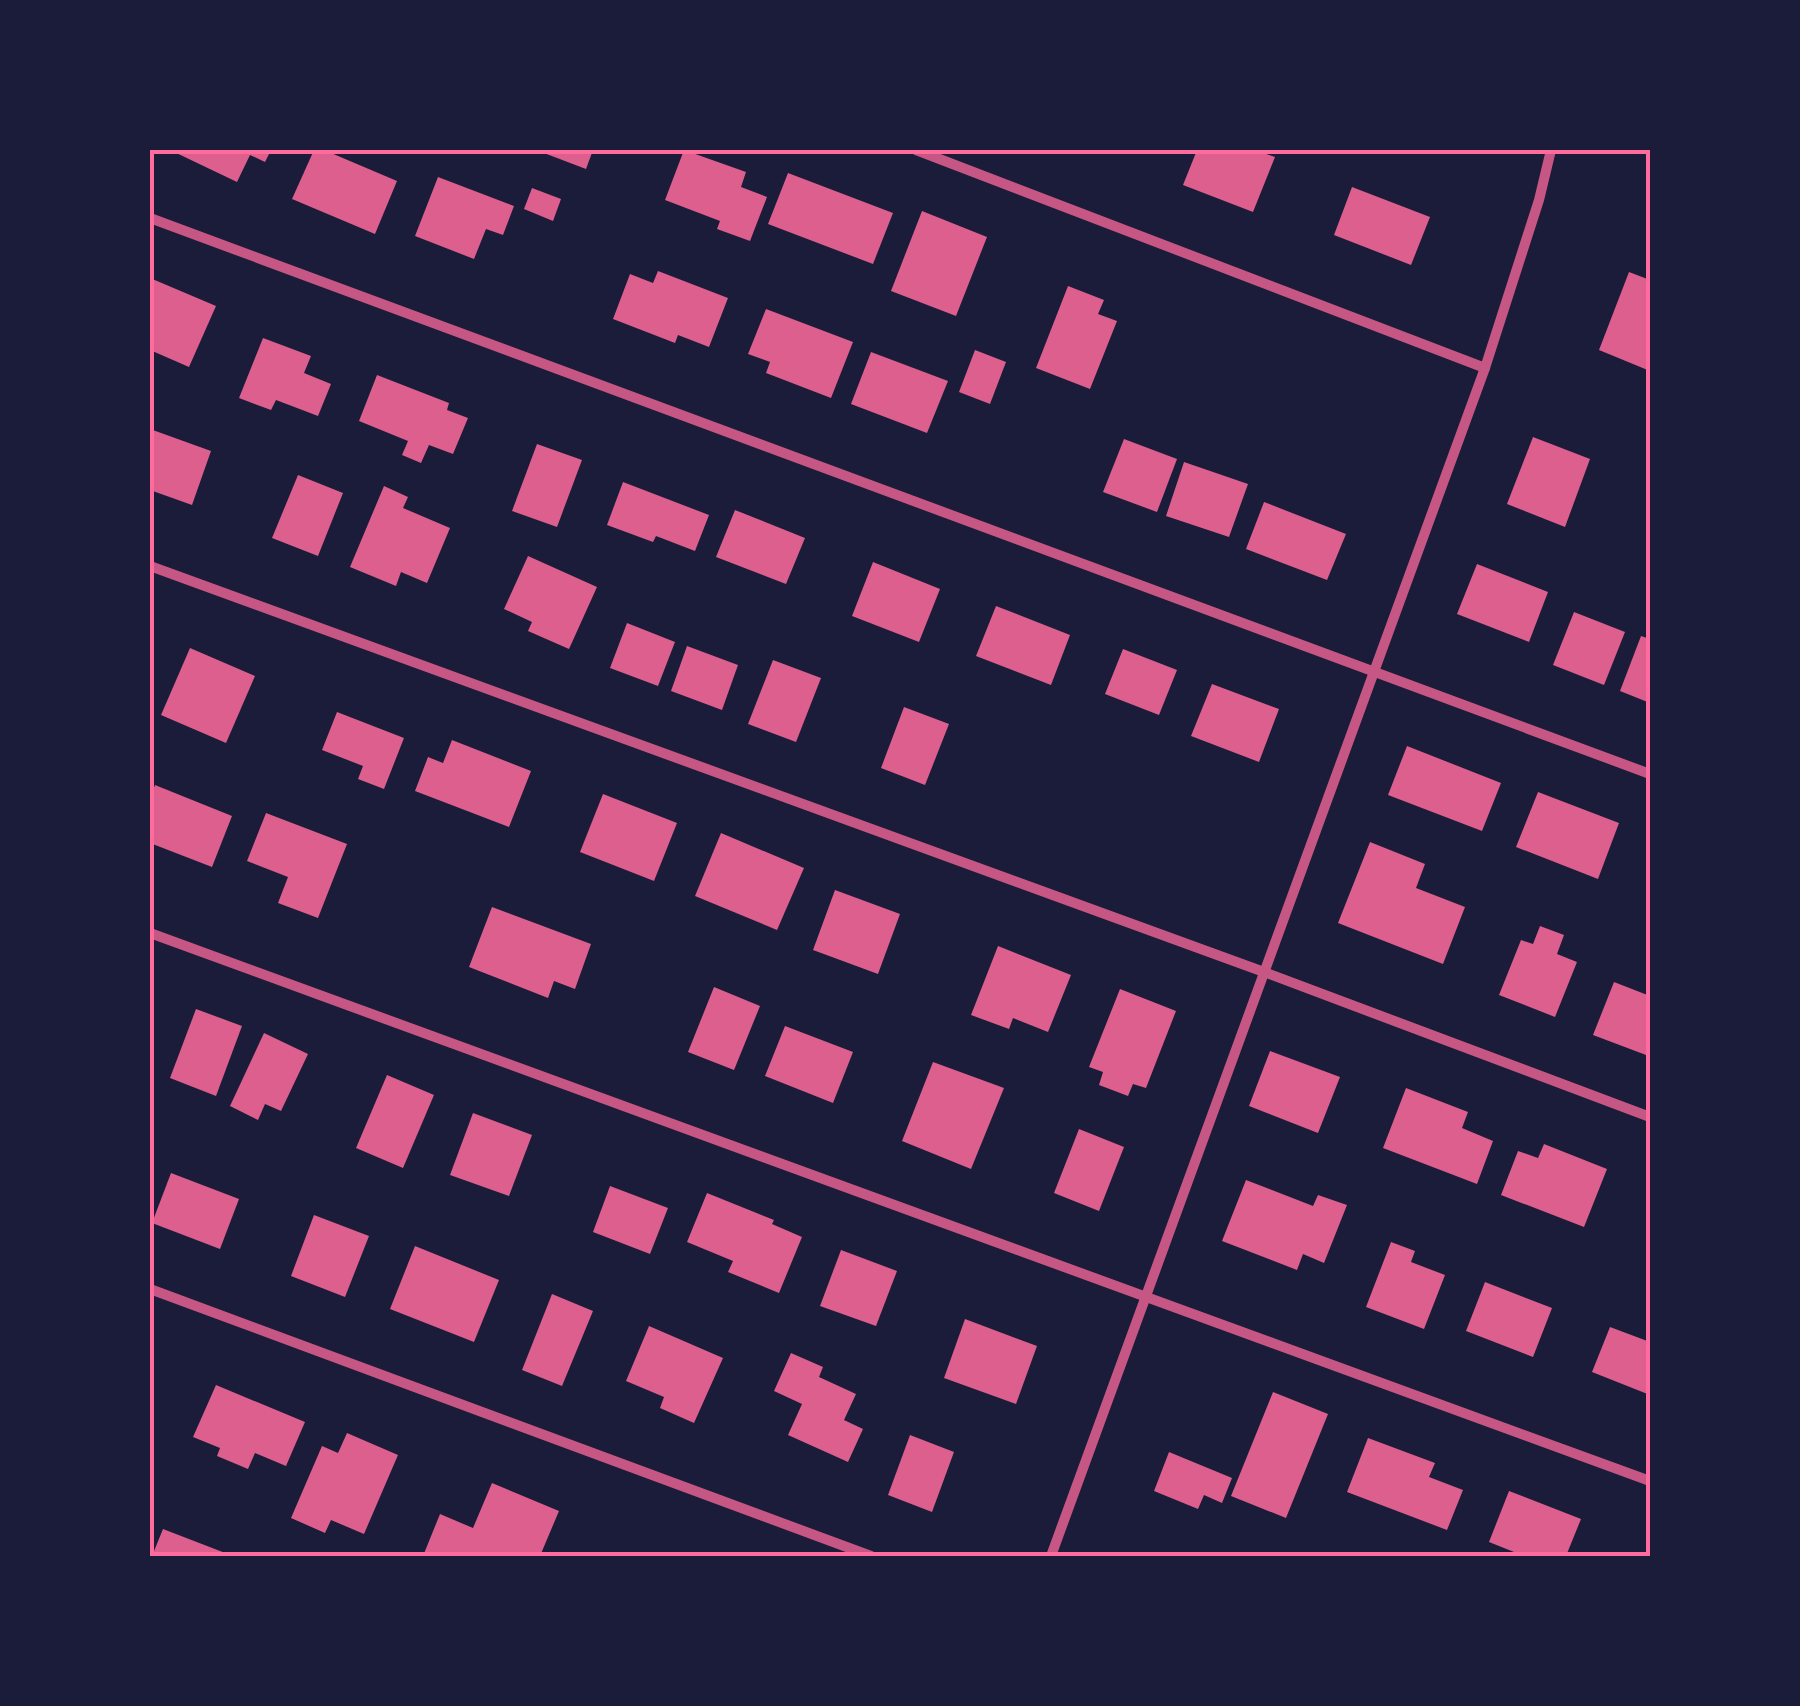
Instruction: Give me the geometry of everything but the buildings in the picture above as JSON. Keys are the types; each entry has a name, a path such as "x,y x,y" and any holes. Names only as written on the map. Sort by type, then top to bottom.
{"street":[{"path":"916,150 1485,368"},
{"path":"1051,1556 1485,368 1539,200 1550,150"},
{"path":"150,218 1650,774"},
{"path":"150,566 1264,972 1650,1117"},
{"path":"150,933 1650,1481"},
{"path":"150,1289 871,1556"}]}
